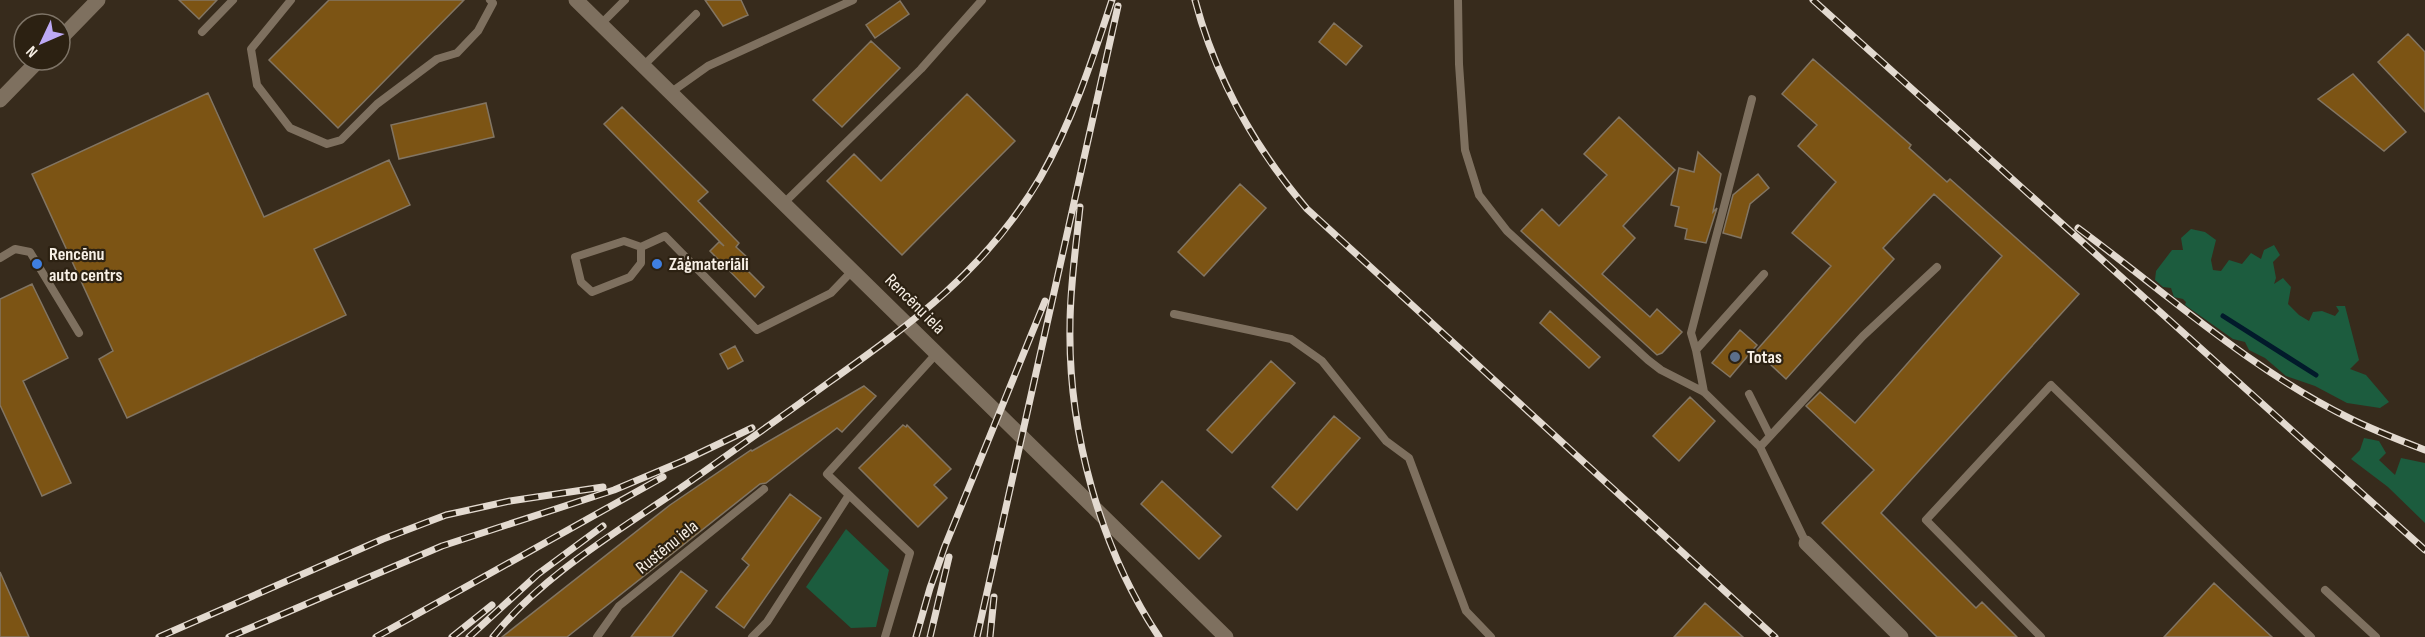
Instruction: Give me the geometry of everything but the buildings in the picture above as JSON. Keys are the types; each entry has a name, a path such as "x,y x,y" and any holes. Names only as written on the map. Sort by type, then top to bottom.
{"street":[{"path":"72,27 98,0"},
{"name":"Rencēnu iela","path":"576,0 1226,637"},
{"path":"0,100 27,72"},
{"path":"1806,543 1901,637"}],"lane":[{"path":"202,32 233,0"},
{"path":"291,0 251,49 257,85 290,128 327,144 341,140 377,104 437,59 457,53 478,31 493,3 490,0"},
{"path":"601,24 625,0"},
{"path":"670,93 708,66 853,0"},
{"path":"784,203 921,69 982,0"},
{"path":"1458,0 1459,64 1465,150 1479,195 1502,226 1648,360 1661,370 1704,392 1760,447 1806,543"},
{"path":"643,66 696,14"},
{"path":"1704,392 1691,333 1752,99"},
{"path":"641,246 641,262 630,277 592,292 581,282 575,257 624,241 641,246 665,237 757,330 831,293 853,270"},
{"path":"0,258 15,249 30,252 79,333"},
{"path":"1760,447 1863,336 1936,267"},
{"path":"1696,350 1764,274"},
{"path":"1174,314 1291,339 1322,361 1386,441 1409,458 1466,611 1491,637"},
{"path":"885,637 910,553 827,474 937,353"},
{"path":"2041,637 1926,520 2051,385 2311,637"},
{"path":"1749,394 1770,436"},
{"name":"Rustēnu iela","path":"597,637 618,606 764,489"},
{"path":"752,637 768,622 849,495"},
{"path":"2325,590 2376,637"}],"green space":[{"path":"2191,229 2205,232 2216,240 2211,260 2213,270 2221,271 2229,260 2242,264 2251,253 2261,259 2264,250 2274,245 2280,255 2273,262 2276,278 2274,284 2283,278 2291,287 2288,304 2309,321 2313,312 2322,311 2335,316 2339,311 2336,306 2345,306 2359,360 2350,369 2366,375 2389,402 2380,408 2347,403 2315,386 2286,376 2265,358 2249,350 2245,342 2233,339 2185,305 2186,302 2183,299 2174,297 2171,288 2163,287 2155,280 2156,271 2172,250 2183,250 2181,238"},
{"path":"2364,438 2379,441 2386,453 2379,460 2395,475 2401,458 2425,463 2425,523 2388,487 2351,459 2360,450"},
{"path":"846,529 889,570 876,627 851,628 806,587"}],"waterway":[{"path":"2223,316 2316,375"}],"railway":[{"path":"493,637 533,595 578,558 752,438 889,339 945,293 971,267 1019,211 1040,178 1062,135 1080,91 1112,0"},
{"path":"1195,0 1214,57 1239,111 1270,161 1307,209 1775,637"},
{"path":"1813,0 2425,550"},
{"path":"977,637 1118,6"},
{"path":"1080,207 1070,325 1075,406 1082,447 1104,528 1138,603 1159,637"},
{"path":"2078,228 2209,329 2277,377 2349,418 2425,450"},
{"path":"916,637 945,546 1045,301"},
{"path":"229,637 442,546 614,490 683,461 752,428"},
{"path":"376,637 663,477"},
{"path":"159,637 383,539 446,515 510,501 603,487"},
{"path":"469,637 538,574 603,526"},
{"path":"930,637 949,557"},
{"path":"990,637 994,597"},
{"path":"452,637 492,605"}],"place":[{"name":"Rencēnu auto centrs","path":"37,264"},
{"name":"Zāģmateriāli","path":"657,264"},
{"name":"Totas","path":"1735,357"}]}
